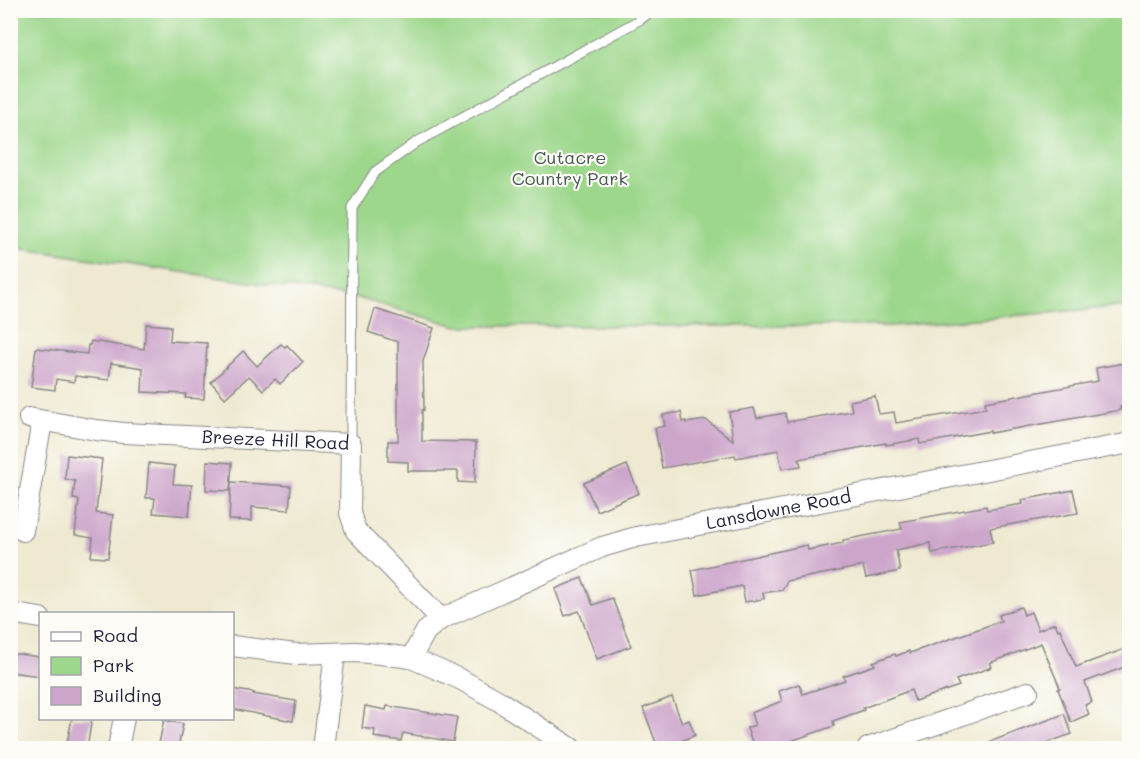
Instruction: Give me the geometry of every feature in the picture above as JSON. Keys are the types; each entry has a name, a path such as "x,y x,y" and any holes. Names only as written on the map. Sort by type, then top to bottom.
{"street":[{"name":"Breeze Hill Road","path":"20,521 35,420 124,433 351,444 350,513 356,531 441,619"},
{"name":"Lansdowne Road","path":"441,619 602,547 636,537 1130,443"},
{"path":"10,613 39,618"},
{"path":"411,658 426,631 441,619"},
{"path":"234,646 296,654 356,652 411,658 460,679 572,748"},
{"path":"323,748 335,654"},
{"path":"868,748 1028,692"},
{"path":"118,748 124,720"}],"lane":[{"path":"351,444 352,208 375,172 417,142 641,19 653,10"}],"green space":[{"name":"Cutacre Country Park","path":"11,11 1129,11 1129,306 891,326 457,326 358,298 11,247"}],"building":[{"path":"375,309 434,328 423,361 422,441 476,442 475,483 458,482 458,471 408,471 408,462 388,461 388,441 398,441 398,342 368,332"},
{"path":"146,324 171,326 170,341 207,343 204,399 185,398 186,394 142,392 143,368 111,363 109,380 75,376 74,382 56,379 55,390 31,387 36,348 87,354 91,341 144,349"},
{"path":"281,344 285,347 287,345 303,362 280,384 275,379 263,390 249,376 225,398 211,382 243,351 257,366"},
{"path":"1130,362 1130,405 1120,407 1121,410 920,444 919,439 880,444 799,459 801,466 782,469 778,450 662,468 655,428 665,426 663,415 681,412 683,422 686,421 686,423 706,420 733,440 729,412 754,408 757,418 785,413 787,422 852,411 850,401 875,396 879,414 894,412 896,423 986,408 985,402 1098,381 1096,368"},
{"path":"67,455 102,459 96,513 113,515 108,558 91,557 93,538 75,535 79,500 73,499 75,481 65,479"},
{"path":"207,461 232,463 230,491 206,490"},
{"path":"149,463 175,466 173,484 192,485 189,516 153,513 155,498 146,498"},
{"path":"627,465 639,493 597,511 584,483"},
{"path":"231,482 291,486 289,510 252,507 252,521 229,520"},
{"path":"1073,490 1078,513 990,528 993,542 932,553 930,543 896,550 900,571 866,578 863,566 787,581 782,590 763,593 764,599 745,602 742,586 697,595 692,570 807,545 808,550 843,543 843,540 902,529 900,522 986,506 987,510 1023,504 1022,500"},
{"path":"582,578 593,605 612,598 631,646 597,659 579,611 565,616 555,589"},
{"path":"1021,607 1024,615 1031,612 1038,630 1055,623 1058,630 1060,629 1076,667 1130,647 1130,665 1085,682 1092,702 1085,705 1089,714 1071,722 1041,643 990,663 992,667 956,680 959,686 915,701 911,690 833,721 834,726 771,748 754,748 747,728 755,725 751,713 782,701 779,691 799,684 803,694 845,680 843,676 875,665 873,662 895,654 896,656 909,651 910,653 1001,621 999,615"},
{"path":"10,653 39,657 39,676 10,672"},
{"path":"234,689 296,701 293,721 234,709"},
{"path":"672,697 682,723 689,720 695,735 677,743 679,748 658,748 643,708"},
{"path":"365,706 386,710 387,706 457,717 453,742 403,733 401,741 374,737 375,730 362,728"},
{"path":"1064,714 1072,734 1031,748 976,747"},
{"path":"72,720 92,720 87,748 66,748"},
{"path":"164,720 183,724 178,748 158,748"}]}
